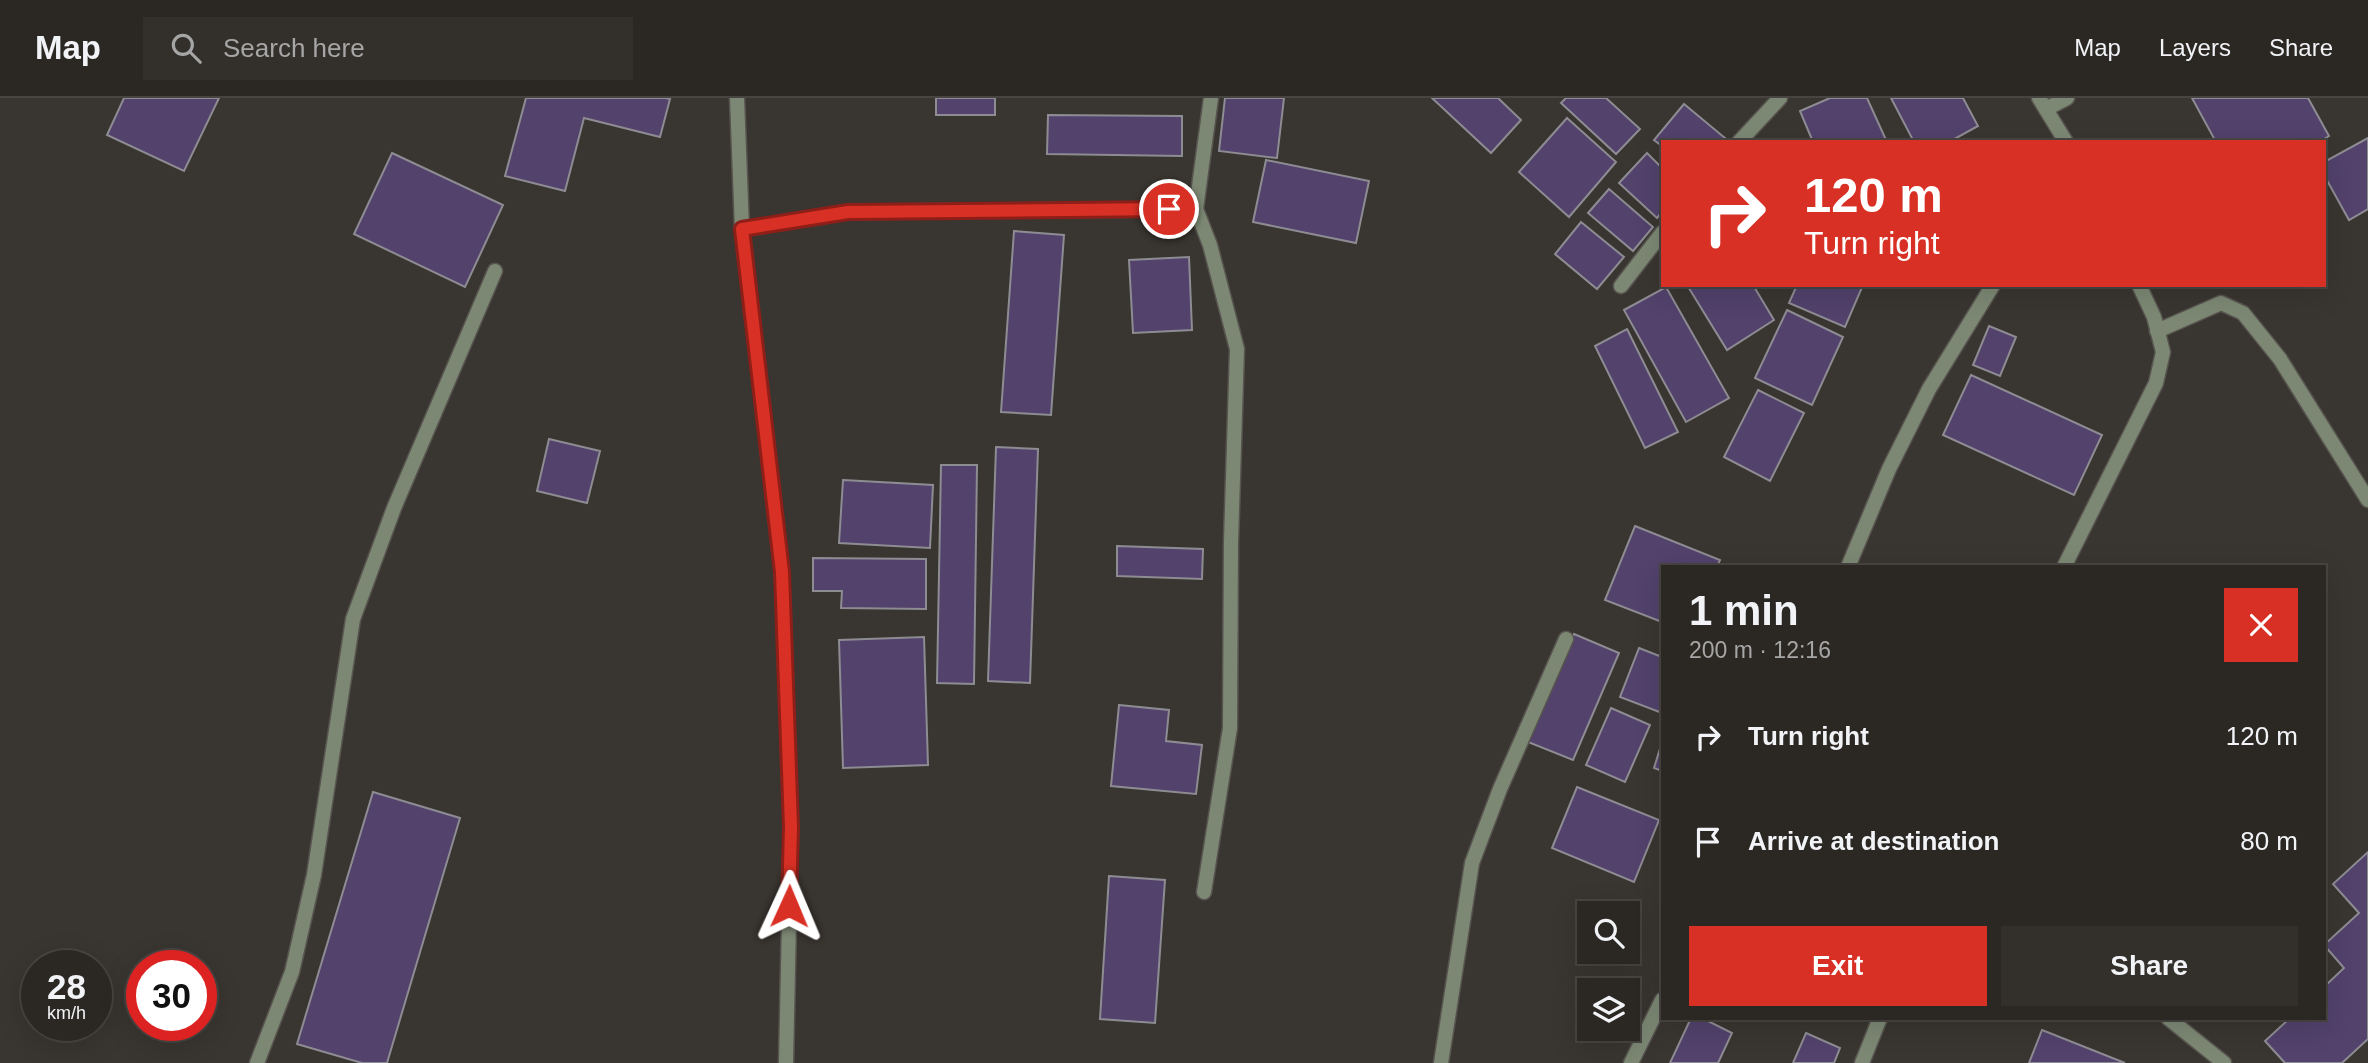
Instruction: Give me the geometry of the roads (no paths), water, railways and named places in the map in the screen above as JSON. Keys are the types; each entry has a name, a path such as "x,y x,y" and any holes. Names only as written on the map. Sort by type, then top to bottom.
{"street":[{"path":"737,98 742,229 782,572 791,827 786,1063"},
{"path":"1204,892 1230,728 1231,542 1237,349 1210,245 1196,209 1211,98"},
{"path":"1741,140 1780,98"},
{"path":"2065,140 2042,104 2067,98"},
{"path":"742,229 848,212 1196,209"},
{"path":"1621,286 1661,234"},
{"path":"257,1063 292,972 314,875 353,619 394,508 495,271"},
{"path":"1848,565 1889,468 1929,389 1992,287"},
{"path":"2065,565 2157,383 2163,352 2154,317 2140,287"},
{"path":"2157,331 2221,303 2243,313 2280,359 2368,500"},
{"path":"1441,1063 1472,863 1500,789 1566,639"},
{"path":"1631,1063 1661,1002"},
{"path":"1861,1063 1879,1020"},
{"path":"2170,1020 2224,1063"}]}
